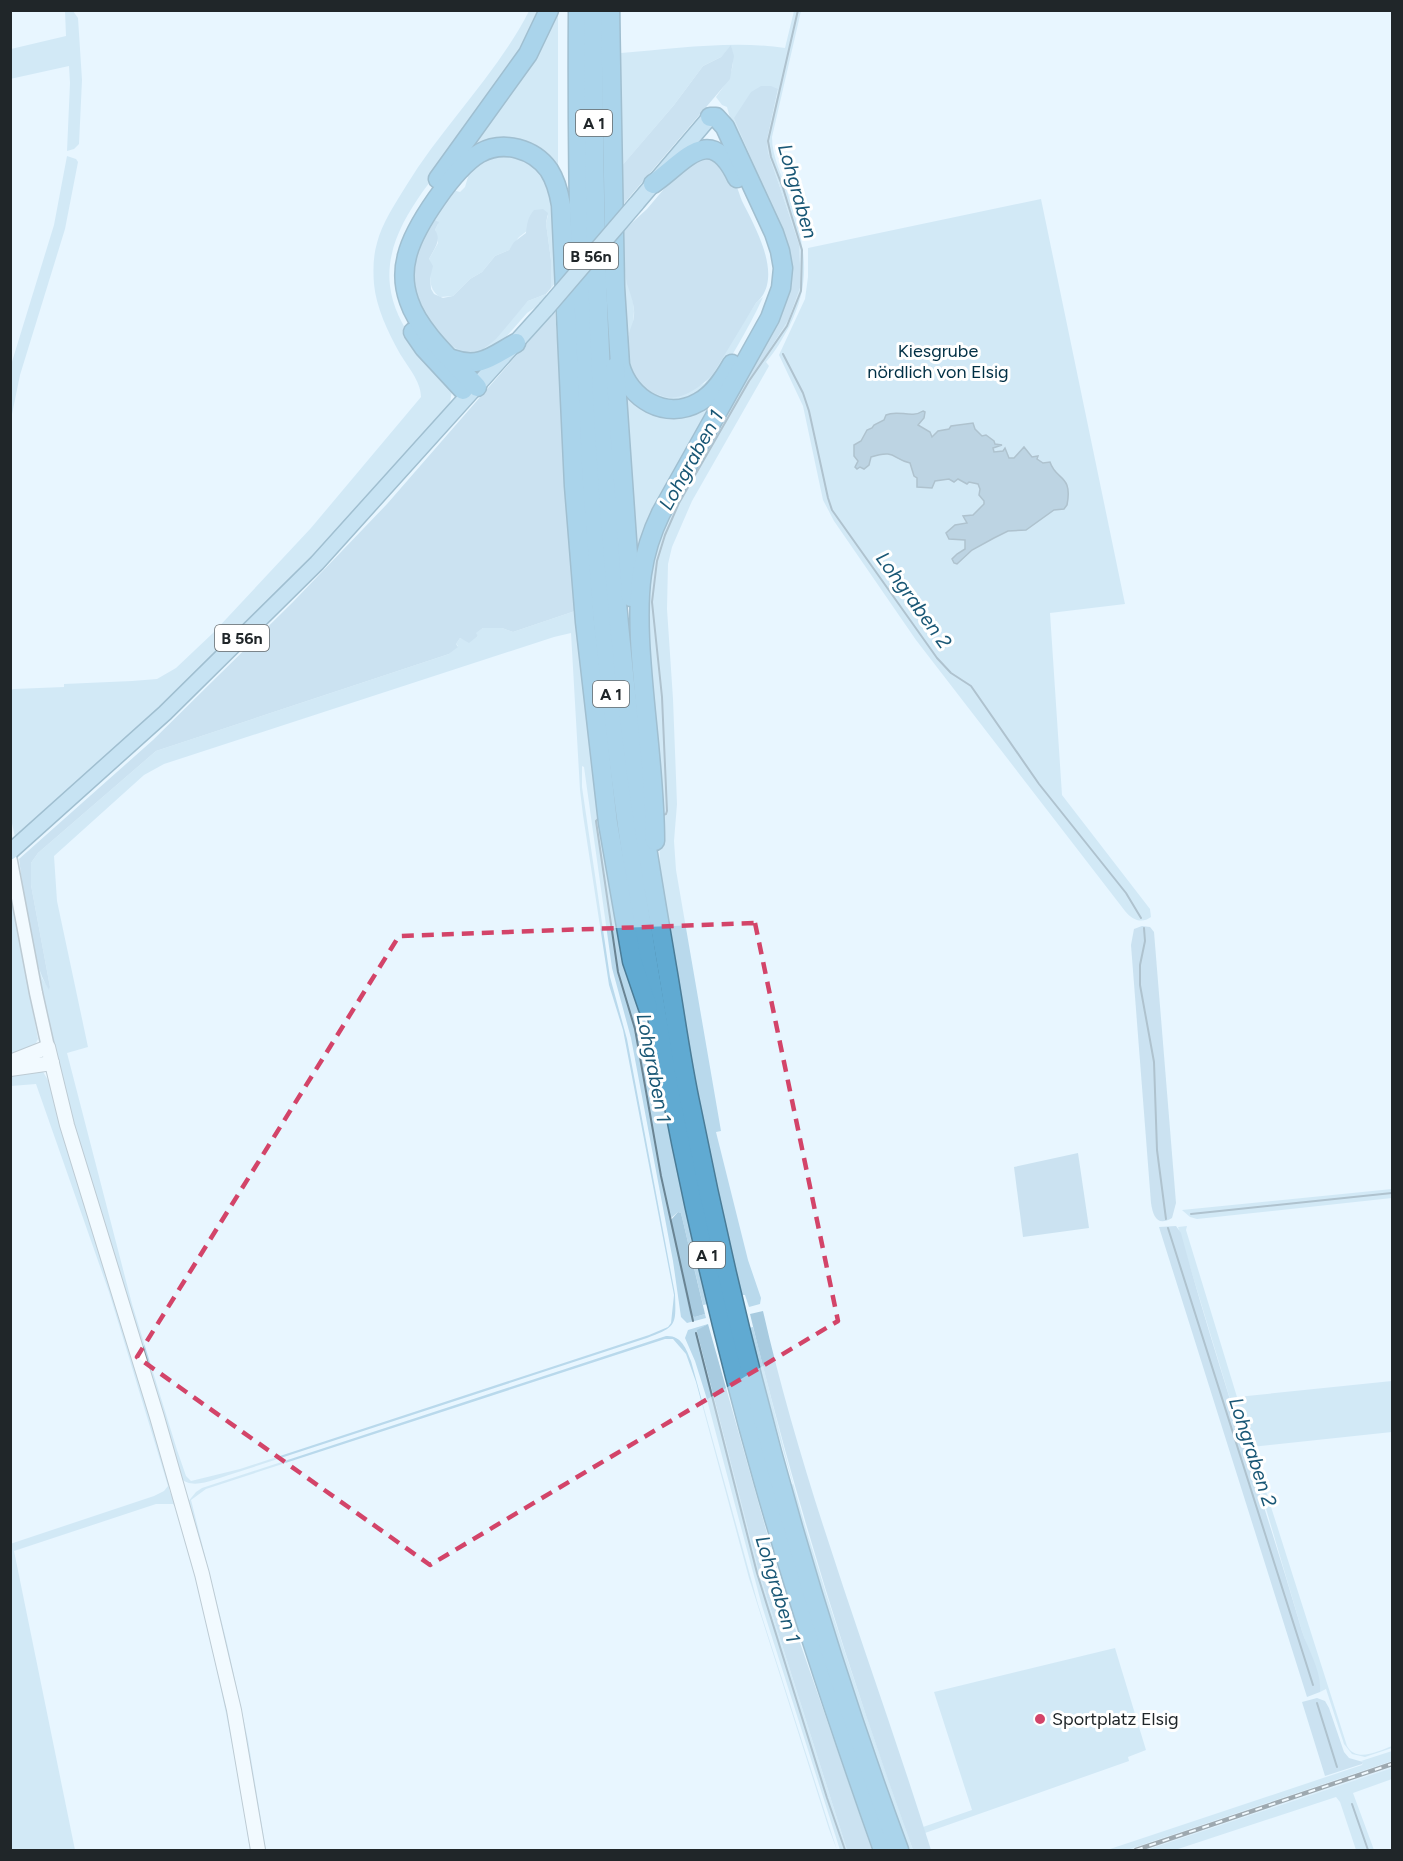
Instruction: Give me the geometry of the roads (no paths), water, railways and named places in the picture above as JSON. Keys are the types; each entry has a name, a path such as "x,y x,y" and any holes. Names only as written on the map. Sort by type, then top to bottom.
{"highway":[{"path":"473,392 424,348 402,313 394,279 395,259 415,212 528,54 549,10"},
{"path":"572,10 578,71"},
{"name":"A 1","path":"578,10 582,321 591,486 602,618 625,809 666,1064 733,1332 763,1480 793,1583 843,1736 884,1851"},
{"name":"A 1","path":"594,10 597,321 607,486 631,732 655,894 725,1300"},
{"path":"610,10 614,345 632,610 640,662 655,811 655,894"},
{"path":"640,662 639,589 645,554 652,534 770,318 781,288 782,260 774,233 725,127 716,117 710,117"},
{"path":"473,392 452,359 425,329 410,303 404,276 410,247 430,211 457,173 471,159 484,151 499,147 517,148 538,158 549,170 556,184 561,205 574,486 585,622 608,824 632,962 666,1064"},
{"path":"615,287 622,374 630,387 644,400 672,409 694,405 714,390 733,362 768,296 771,279 769,254 763,236 724,156 704,150 692,153 653,184"},
{"path":"452,359 466,364 476,364 516,343"},
{"name":"A 1","path":"733,1332 808,1578 859,1737 899,1851"}],"main road":[{"name":"B 56n","path":"10,854 124,750 317,563 473,392 710,117"},
{"path":"10,1062 48,1047 67,1125 161,1428 205,1586 232,1701 258,1851"},
{"path":"10,1069 52,1064"}],"street":[{"path":"10,854 48,1047"}],"waterway":[{"name":"Lohgraben 1","path":"663,815 667,811 662,697 652,602 657,561 679,503 749,381 787,326 801,291 802,250 771,157 768,141 798,10"},
{"name":"Lohgraben 2","path":"783,354 803,393 809,411 832,510 937,658 951,673 971,686 1039,784 1126,893 1141,918"},
{"name":"Lohgraben 1","path":"598,819 596,821 618,972 635,1029 661,1176 693,1321"},
{"name":"Lohgraben 2","path":"1144,928 1145,941 1140,965 1140,985 1154,1062 1157,1150 1166,1219"},
{"path":"1191,1214 1392,1193"},
{"name":"Lohgraben 2","path":"1168,1228 1313,1685"},
{"name":"Lohgraben 1","path":"696,1333 757,1573 845,1850"},
{"name":"Lohgraben 2","path":"1317,1703 1337,1767"},
{"name":"Lohgraben 2","path":"1352,1804 1368,1850"}],"railway":[{"path":"1136,1850 1392,1764"}],"place":[{"name":"Sportplatz Elsig","path":"1040,1719"}],"water label":[{"name":"Lohgraben","path":"798,191"}],"park label":[{"name":"Kiesgrube nördlich von Elsig","path":"938,361"}]}
